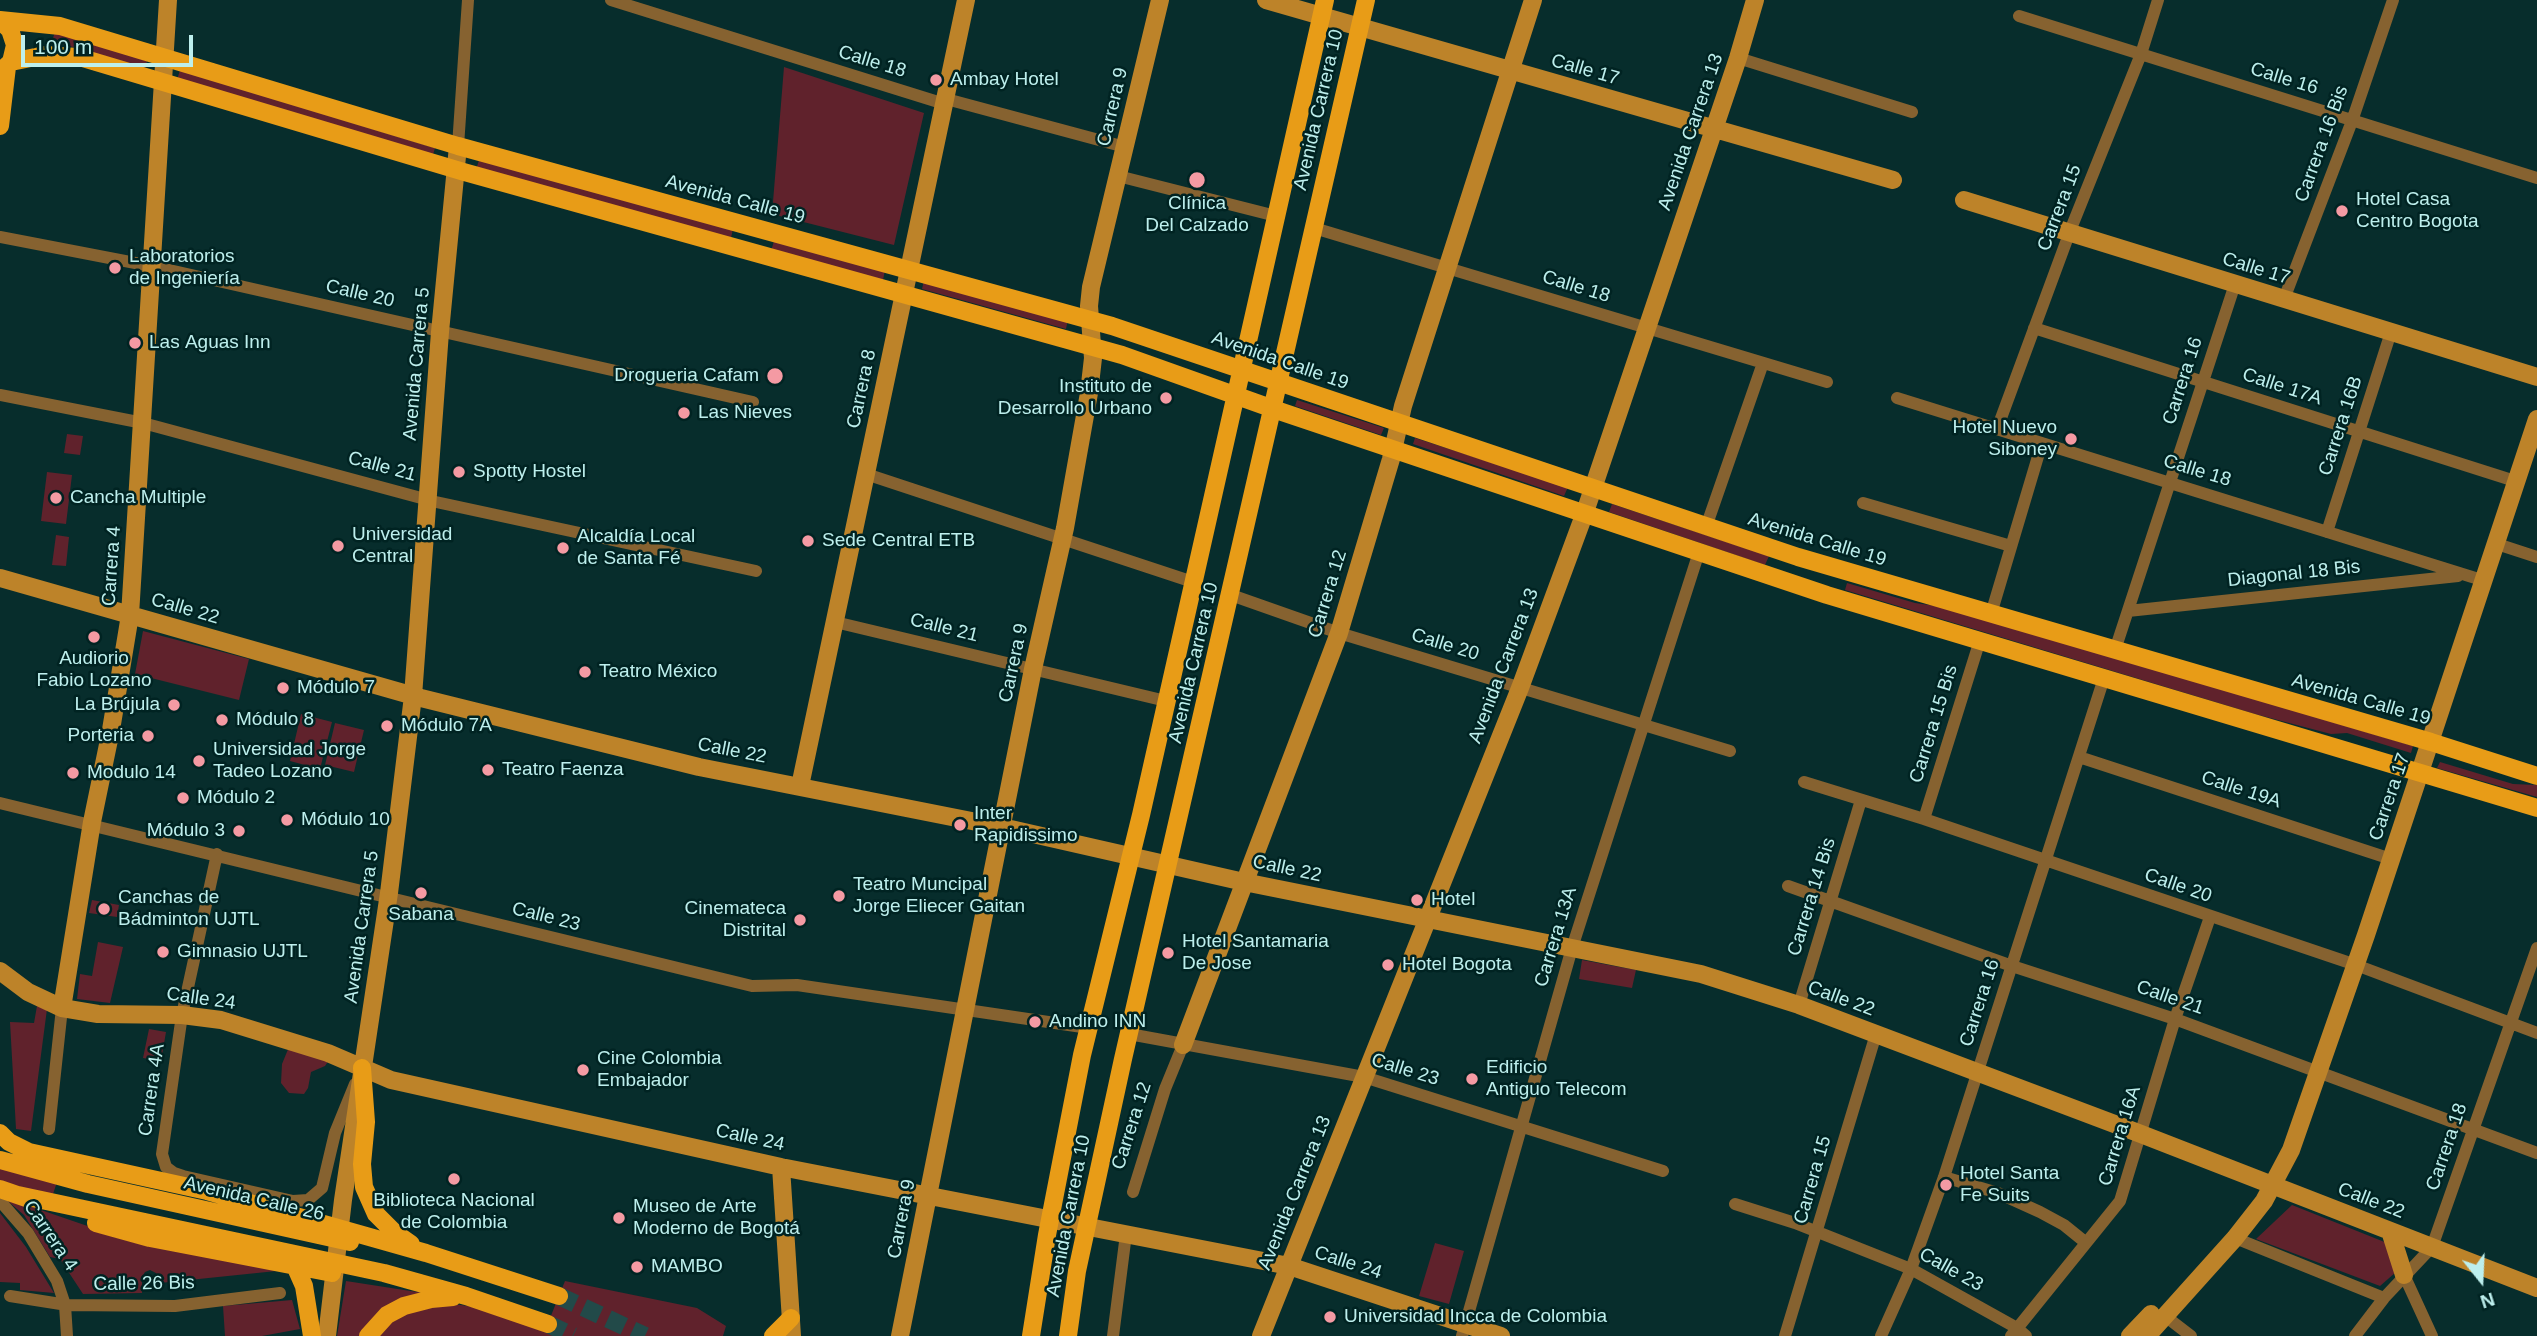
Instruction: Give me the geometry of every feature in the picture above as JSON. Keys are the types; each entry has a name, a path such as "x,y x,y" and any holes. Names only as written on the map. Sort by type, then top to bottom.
{"main road":[{"name":"Avenida Carrera 10","path":"1068,1336 1077,1272 1129,1034 1366,0"},
{"name":"Avenida Carrera 10","path":"1031,1336 1089,1028 1131,855 1323,7"},
{"name":"Avenida Calle 19","path":"0,20 60,26 458,146 1090,320 1835,569 2431,742 2537,776"},
{"path":"0,20 10,30 15,50 6,67 0,126"},
{"path":"6,67 45,55 67,55 456,170 1092,347 1149,364 1584,515 1828,595 2537,808"},
{"path":"362,1068 366,1122 362,1164 368,1199 383,1223 426,1253"},
{"name":"Avenida Calle 26","path":"5,1138 24,1159 88,1184 500,1277"},
{"path":"24,1159 216,1201 244,1210 266,1225 281,1240 300,1276 307,1300 312,1336"},
{"name":"Avenida Calle 26","path":"0,1160 24,1159 207,1191 426,1253 559,1296"},
{"path":"0,1189 384,1273 466,1296 548,1324"},
{"path":"368,1336 387,1315 404,1306 431,1299 466,1296"},
{"path":"773,1336 792,1327"}],"street":[{"name":"Carrera 4","path":"49,1129 62,1008 91,825 130,615 168,0"},
{"path":"458,146 468,0"},
{"name":"Calle 18","path":"611,0 944,102 950,100 1125,147"},
{"name":"Carrera 8","path":"800,786 966,0"},
{"name":"Carrera 9","path":"900,1336 1089,393 1093,358 1091,287 1160,0"},
{"name":"Calle 17","path":"1266,0 1323,7 1360,27 1893,180"},
{"name":"Carrera 12","path":"1133,1192 1166,1089 1339,633 1393,450 1398,423 1533,0"},
{"name":"Avenida Carrera 13","path":"1262,1336 1520,688 1584,515 1738,58 1755,0"},
{"name":"Carrera 15","path":"1997,429 2070,233 2141,54 2158,0"},
{"name":"Carrera 16 Bis","path":"2284,299 2352,121 2393,0"},
{"name":"Calle 16","path":"2020,16 2537,178"},
{"path":"1738,58 1912,112"},
{"name":"Avenida Carrera 5","path":"327,1336 343,1200 388,897 413,696 440,332 458,146"},
{"path":"1118,176 1276,216"},
{"name":"Calle 17","path":"1964,200 2537,377"},
{"name":"Calle 18","path":"1314,228 1827,383"},
{"name":"Calle 20","path":"0,237 152,267 753,402"},
{"name":"Carrera 16","path":"2115,650 2235,284"},
{"name":"Calle 17A","path":"2034,328 2518,482"},
{"name":"Carrera 16B","path":"2327,532 2391,332"},
{"path":"1706,527 1763,363"},
{"name":"Calle 21","path":"0,395 143,423 427,499 756,571"},
{"name":"Calle 18","path":"1897,398 2484,581"},
{"name":"Carrera 17","path":"2147,1336 2235,1238 2264,1201 2291,1150 2356,965 2537,419"},
{"path":"1991,614 2042,443"},
{"path":"866,474 1193,582"},
{"path":"1863,503 2011,546"},
{"path":"2497,544 2537,557"},
{"name":"Carrera 13A","path":"1464,1330 1572,948 1699,552"},
{"name":"Diagonal 18 Bis","path":"2128,611 2465,575"},
{"name":"Calle 22","path":"0,578 413,696 699,767 1002,827 1426,920 1701,974 1799,1005 2537,1288"},
{"name":"Calle 20","path":"1231,595 1339,633 1730,751"},
{"name":"Calle 21","path":"835,622 1166,701"},
{"name":"Carrera 15 Bis","path":"1924,819 1980,640"},
{"name":"Carrera 16","path":"1881,1336 1911,1269 1944,1177 2104,678"},
{"name":"Calle 19A","path":"2079,757 2391,859"},
{"name":"Calle 20","path":"1804,782 1924,819 2356,965 2537,1033"},
{"name":"Carrera 14 Bis","path":"1799,1005 1861,800"},
{"name":"Calle 23","path":"0,803 752,986 797,985 1089,1028"},
{"name":"Carrera 4A","path":"217,854 182,1015 162,1154 166,1167 183,1176 292,1201 314,1197 324,1182 335,1133 362,1068"},
{"name":"Calle 21","path":"1788,886 2012,966 2175,1019 2537,1153"},
{"name":"Carrera 16A","path":"2018,1333 2085,1242 2120,1201 2175,1019 2210,917"},
{"name":"Carrera 18","path":"2355,1336 2384,1298 2432,1247 2537,948"},
{"name":"Calle 24","path":"0,971 28,992 62,1008 98,1014 200,1016 254,1029 339,1057 391,1080 781,1167 1289,1266 1464,1330 1501,1336"},
{"name":"Calle 23","path":"1129,1034 1364,1077 1663,1171"},
{"name":"Carrera 15","path":"1785,1336 1875,1034"},
{"path":"781,1167 792,1327"},
{"path":"1944,1177 1998,1193 2030,1207 2064,1225 2085,1242"},
{"name":"Carrera 17","path":"2130,1336 2229,1227 2274,1185"},
{"name":"Carrera 4","path":"0,1201 39,1250 57,1281 65,1305 67,1336"},
{"name":"Calle 23","path":"1735,1203 1818,1231 1911,1269 2018,1333"},
{"path":"2390,1231 2404,1275 2432,1336"},
{"path":"1113,1336 1126,1234"},
{"path":"2235,1238 2384,1298"},
{"name":"Calle 26 Bis","path":"10,1296 65,1305 175,1306 280,1293"},
{"path":"2165,1316 2191,1336"}],"shaded area":[{"path":"55,32 148,58 145,68 52,41"},
{"path":"784,67 924,113 894,245 772,214"},
{"path":"180,70 435,148 432,158 177,80"},
{"path":"479,160 733,229 731,238 476,170"},
{"path":"774,241 885,270 883,280 771,251"},
{"path":"924,280 1068,319 1066,329 922,289"},
{"path":"1297,400 1384,428 1381,435 1295,406"},
{"path":"67,434 83,436 80,455 64,453"},
{"path":"1415,438 1568,487 1564,496 1413,444"},
{"name":"Cancha Multiple","path":"47,472 72,475 66,524 41,521"},
{"path":"1612,504 1769,556 1765,565 1609,512"},
{"path":"56,535 69,537 66,566 52,565"},
{"path":"1847,583 1915,603 1951,608 2413,746 2411,753 2347,733 2331,734 2255,714 1845,590"},
{"path":"143,631 249,659 239,700 135,674"},
{"path":"301,714 332,722 320,769 290,761"},
{"path":"335,723 364,730 354,772 325,765"},
{"path":"2440,762 2513,784 2537,785 2537,797 2437,768"},
{"name":"Canchas de Bádminton UJTL","path":"92,900 119,905 117,917 89,913"},
{"path":"98,942 123,947 110,1003 77,999 80,974 92,976"},
{"path":"1582,960 1636,970 1632,988 1579,979"},
{"path":"37,1006 47,1009 31,1131 16,1129 10,1022 34,1023"},
{"path":"149,1029 166,1032 161,1061 143,1058"},
{"path":"289,1047 329,1060 325,1066 311,1072 304,1094 289,1093 281,1083 282,1064"},
{"path":"0,1165 58,1179 52,1197 0,1182"},
{"path":"3,1197 105,1232 286,1270 160,1283 156,1273 150,1270 142,1277 142,1293 83,1294 60,1259 50,1257 24,1215"},
{"path":"2292,1205 2387,1243 2396,1272 2380,1286 2256,1239"},
{"path":"0,1213 26,1247 54,1293 20,1290 20,1283 0,1282"},
{"path":"1435,1243 1464,1251 1449,1304 1419,1296"},
{"path":"346,1281 430,1294 360,1336 337,1336"},
{"path":"565,1281 697,1308 726,1326 723,1336 377,1336 384,1327 409,1312 448,1303 487,1309 546,1328"},
{"path":"292,1300 300,1329 262,1336 225,1336 223,1306"}],"tunnel":[{"path":"559,1296 645,1336"},
{"path":"548,1324 573,1336"}],"place":[{"name":"Ambay Hotel","path":"936,80"},
{"name":"Clínica Del Calzado","path":"1197,180"},
{"name":"Hotel Casa Centro Bogota","path":"2342,211"},
{"name":"Laboratorios de Ingeniería","path":"115,268"},
{"name":"Las Aguas Inn","path":"135,343"},
{"name":"Drogueria Cafam","path":"775,376"},
{"name":"Instituto de Desarrollo Urbano","path":"1166,398"},
{"name":"Las Nieves","path":"684,413"},
{"name":"Hotel Nuevo Siboney","path":"2071,439"},
{"name":"Spotty Hostel","path":"459,472"},
{"name":"Cancha Multiple","path":"56,498"},
{"name":"Sede Central ETB","path":"808,541"},
{"name":"Universidad Central","path":"338,546"},
{"name":"Alcaldía Local de Santa Fé","path":"563,548"},
{"name":"Audiorio Fabio Lozano","path":"94,637"},
{"name":"Teatro México","path":"585,672"},
{"name":"Módulo 7","path":"283,688"},
{"name":"La Brújula","path":"174,705"},
{"name":"Módulo 8","path":"222,720"},
{"name":"Módulo 7A","path":"387,726"},
{"name":"Porteria","path":"148,736"},
{"name":"Universidad Jorge Tadeo Lozano","path":"199,761"},
{"name":"Teatro Faenza","path":"488,770"},
{"name":"Modulo 14","path":"73,773"},
{"name":"Módulo 2","path":"183,798"},
{"name":"Módulo 10","path":"287,820"},
{"name":"Inter Rapidissimo","path":"960,825"},
{"name":"Módulo 3","path":"239,831"},
{"name":"Sabana","path":"421,893"},
{"name":"Teatro Muncipal Jorge Eliecer Gaitan","path":"839,896"},
{"name":"Hotel","path":"1417,900"},
{"name":"Canchas de Bádminton UJTL","path":"104,909"},
{"name":"Cinemateca Distrital","path":"800,920"},
{"name":"Gimnasio UJTL","path":"163,952"},
{"name":"Hotel Santamaria De Jose","path":"1168,953"},
{"name":"Hotel Bogota","path":"1388,965"},
{"name":"Andino INN","path":"1035,1022"},
{"name":"Cine Colombia Embajador","path":"583,1070"},
{"name":"Edificio Antiguo Telecom","path":"1472,1079"},
{"name":"Biblioteca Nacional de Colombia","path":"454,1179"},
{"name":"Hotel Santa Fe Suits","path":"1946,1185"},
{"name":"Museo de Arte Moderno de Bogotá","path":"619,1218"},
{"name":"MAMBO","path":"637,1267"},
{"name":"Universidad Incca de Colombia","path":"1330,1317"}]}
